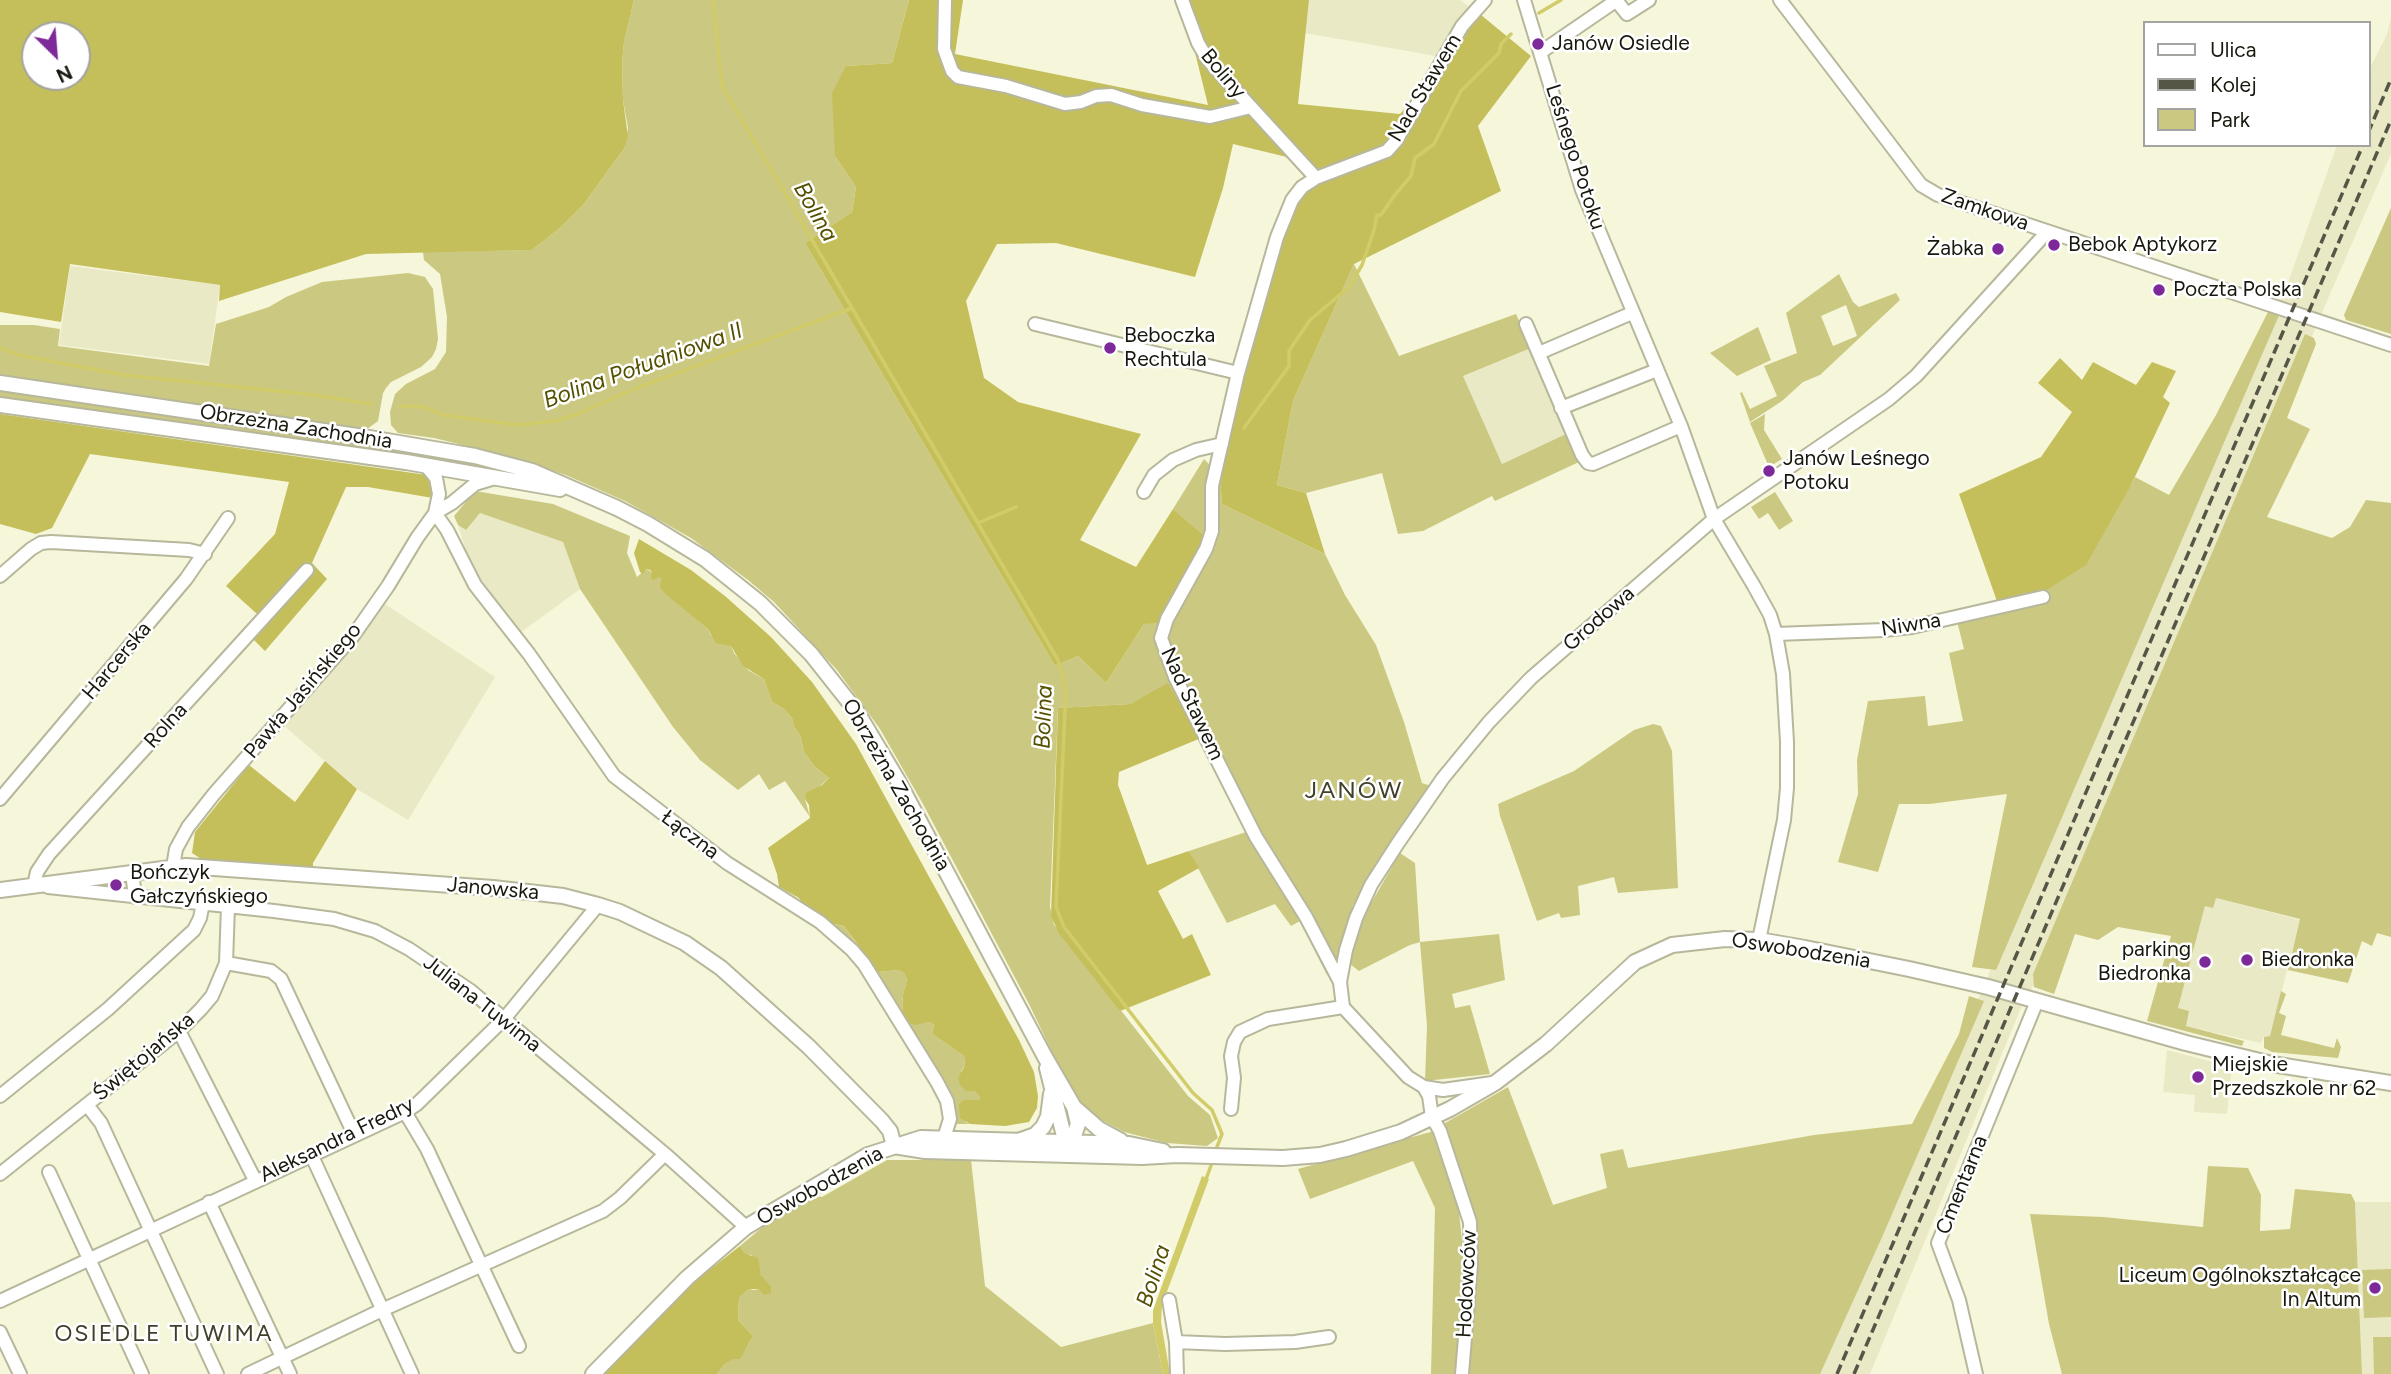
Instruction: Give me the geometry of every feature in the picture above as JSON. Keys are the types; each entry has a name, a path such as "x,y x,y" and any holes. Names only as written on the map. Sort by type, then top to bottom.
{"street":[{"path":"945,0 944,49 952,71 958,77 1006,86 1065,104 1111,95 1142,106 1210,117 1251,107 1316,178"},
{"name":"Boliny","path":"1182,0 1198,43 1208,60 1251,107"},
{"name":"Nad Stawem","path":"1340,982 1306,917 1256,836 1175,677 1161,638 1167,619 1209,540 1213,513 1212,486 1238,373 1277,237 1292,200 1302,187 1316,178 1387,151 1396,141 1462,26 1485,0"},
{"name":"Leśnego Potoku","path":"1524,0 1582,190 1681,426 1714,519 1770,615 1776,634 1783,674 1787,788 1784,820 1759,940"},
{"path":"1541,52 1616,0 1627,14 1649,0"},
{"name":"Zamkowa","path":"1780,0 1921,185 1938,195 2391,345"},
{"name":"Grodowa","path":"1343,1007 1340,982 1346,950 1356,918 1371,885 1443,778 1489,722 1531,678 1714,519 1889,399 1916,376 2047,232"},
{"path":"1539,353 1632,313"},
{"path":"1035,324 1238,373"},
{"path":"1525,324 1581,455 1588,463 1593,464 1681,426"},
{"path":"1561,408 1657,370"},
{"name":"Obrzeżna Zachodnia","path":"0,383 446,450 532,471 586,494 678,541 735,581 788,629 857,712 897,779 1045,1058 1074,1107"},
{"name":"Obrzeżna Zachodnia","path":"0,405 426,466 586,494"},
{"path":"1144,492 1154,475 1173,460 1196,450 1222,444"},
{"path":"426,466 436,478 438,486 435,513"},
{"name":"Pawła Jasińskiego","path":"173,867 176,849 188,827 352,636 435,513 475,484 495,478"},
{"name":"Łączna","path":"435,513 447,530 475,585 551,685 614,776 727,863 820,922 852,950 872,976 947,1101 950,1119 944,1138"},
{"name":"Harcerska","path":"0,799 177,589 205,554 228,518"},
{"path":"0,576 41,543 189,550 205,554"},
{"name":"Rolna","path":"36,886 37,872 49,854 307,570"},
{"name":"Niwna","path":"1776,634 1912,627 2043,597"},
{"name":"Janowska","path":"0,890 173,867 250,869 493,888 563,896 598,905 620,912 685,943 721,968 809,1047 882,1121 890,1132 894,1146"},
{"path":"132,872 135,897"},
{"name":"Juliana Tuwima","path":"36,886 334,919 375,931 410,949 440,969 504,1019 665,1154 746,1227"},
{"path":"0,1096 108,1009 194,930 203,903"},
{"name":"Aleksandra Fredry","path":"0,1301 405,1112 417,1104 504,1019 598,905"},
{"name":"Świętojańska","path":"0,1174 179,1031 212,996 226,963 228,906"},
{"name":"Oswobodzenia","path":"894,1146 925,1151 1086,1156 1283,1158 1320,1155 1370,1143 1401,1132 1495,1083 1546,1044 1620,974 1650,954 1689,942 1725,939 1759,940 1919,972 1987,987 2262,1062 2391,1083"},
{"path":"226,963 271,971 281,979 354,1134"},
{"name":"Cmentarna","path":"1976,1374 1959,1300 1938,1243 2037,1001"},
{"path":"1231,1109 1234,1078 1231,1056 1234,1042 1240,1032 1268,1019 1343,1007 1408,1077 1450,1108 1450,1099 1443,1090"},
{"path":"179,1031 255,1180"},
{"name":"Obrzeżna Zachodnia","path":"1045,1058 1064,1136 1068,1142"},
{"path":"1427,1092 1495,1083"},
{"name":"Obrzeżna Zachodnia","path":"1020,1140 1035,1135 1043,1127 1048,1117 1052,1091"},
{"path":"1427,1092 1432,1117"},
{"path":"87,1105 100,1123 217,1374"},
{"path":"1074,1107 1078,1124 1074,1136 1068,1142 1073,1149 1086,1156"},
{"name":"Oswobodzenia","path":"1074,1107 1099,1129 1129,1144"},
{"path":"405,1112 427,1149 519,1346"},
{"name":"Hodowców","path":"1432,1117 1440,1131 1470,1222 1471,1265 1462,1374"},
{"name":"Oswobodzenia","path":"593,1374 687,1278 746,1227 868,1155 921,1138 944,1138 1129,1144 1177,1155"},
{"name":"Oswobodzenia","path":"1043,1154 1061,1148 1068,1142"},
{"path":"311,1154 412,1374"},
{"path":"248,1374 382,1310 603,1211 665,1154"},
{"path":"49,1172 142,1374"},
{"path":"209,1202 290,1374"},
{"path":"1169,1300 1176,1342 1177,1374"},
{"path":"0,1332 20,1374"},
{"path":"1176,1342 1283,1342 1329,1337"}],"shaded area":[{"path":"0,0 634,0 622,63 628,137 624,149 583,205 532,250 366,254 219,301 220,285 70,264 61,322 0,312"},
{"path":"909,0 963,0 955,54 1208,105 1182,0 1309,0 1298,104 1400,114 1481,15 1531,56 1478,126 1501,191 1354,264 1293,401 1277,485 1306,493 1325,554 1222,504 1217,439 1280,214 1305,177 1305,173 1291,158 1233,144 1223,188 1195,277 1056,243 997,244 966,301 984,378 1018,402 1141,434 1080,540 1136,567 1173,509 1216,546 1174,621 1144,624 1106,683 1078,656 1055,666 805,243 852,212 856,187 835,156 832,93 846,66 892,63"},
{"path":"1309,0 1460,0 1481,15 1436,56 1305,33"},
{"path":"2391,17 2391,154 2174,668 2040,975 2023,1003 1870,1374 1810,1374 1939,1092 2071,780 2285,291 2336,147 2370,147 2370,68 2387,34"},
{"path":"70,266 220,285 209,364 59,345"},
{"path":"1531,348 1566,434 1502,464 1463,376"},
{"path":"2060,358 2082,380 2093,362 2136,385 2152,362 2176,371 2163,397 2170,403 2131,485 2086,565 2042,593 1998,604 1959,494 2041,457 2072,412 2038,383"},
{"path":"0,414 427,475 433,498 368,487 346,487 312,563 327,579 265,651 250,636 266,622 226,586 275,534 289,482 90,454 52,528 36,534 0,524"},
{"path":"480,513 563,542 580,589 520,633 470,564 458,525 466,530"},
{"path":"639,539 691,570 771,637 812,682 856,744 1034,1072 1037,1108 1029,1122 1005,1126 970,1124 960,1118 959,1104 964,1100 980,1100 980,1097 960,1085 958,1078 965,1065 964,1056 932,1034 934,1025 929,1022 915,1025 905,1022 902,1014 907,980 904,973 898,970 878,972 844,926 830,923 803,905 799,898 779,887 768,848 810,818 806,793 829,778 815,767 804,752 792,718 772,702 764,679 743,666 731,646 716,643 708,629 668,596 659,587 662,578 653,580 650,570 646,569 643,574 640,572 634,553"},
{"path":"385,604 495,677 408,820 357,789 283,725"},
{"path":"1168,683 1201,738 1119,772 1118,785 1147,865 1189,851 1199,868 1158,891 1183,939 1192,934 1211,975 1120,1011 1058,932 1051,916 1058,708 1130,704"},
{"path":"325,761 357,789 313,863 313,869 206,862 192,853 195,832 249,765 295,802"},
{"path":"2216,898 2300,920 2270,1036 2264,1037 2261,1043 2185,1026 2178,1008 2205,906"},
{"name":"Miejskie Przedszkole nr 62","path":"2167,1050 2232,1067 2227,1114 2194,1112 2195,1095 2163,1092"},
{"path":"1202,1176 1209,1179 1162,1305 1161,1322 1170,1374 1163,1374 1153,1310"},
{"name":"Liceum Ogólnokształcące In Altum","path":"2355,1202 2391,1202 2391,1374 2362,1374"},
{"path":"740,1246 744,1253 758,1258 761,1275 771,1287 771,1293 764,1295 760,1290 754,1289 748,1290 739,1298 738,1320 753,1336 740,1359 733,1359 717,1374 603,1374 689,1286"}],"green space":[{"path":"634,0 909,0 892,63 846,66 835,156 856,187 852,212 805,243 1055,666 1078,656 1106,683 1144,624 1216,547 1173,509 1204,459 1220,476 1222,504 1325,554 1345,595 1376,645 1404,722 1422,783 1431,786 1353,905 1338,970 1327,975 1300,921 1291,926 1275,904 1227,923 1189,851 1249,831 1201,738 1168,684 1130,704 1058,708 1050,907 1054,925 1188,1096 1210,1115 1218,1138 1207,1146 1167,1143 1124,1132 1096,1117 1074,1098 1030,1006 880,729 837,670 774,602 691,538 625,501 520,459 434,438 398,433 391,425 390,412 395,394 406,384 435,369 446,352 447,317 440,274 424,260 423,252 532,250 583,205 624,149 628,128 623,100 622,63"},
{"path":"2391,208 2391,334 2346,320 2344,315"},
{"path":"1354,264 1399,356 1516,314 1531,348 1463,376 1502,464 1566,434 1579,462 1495,501 1492,496 1423,531 1398,534 1382,473 1306,493 1277,485 1293,401"},
{"path":"408,273 425,277 433,289 438,339 436,349 421,367 391,382 383,393 378,421 367,429 0,374 0,325 34,325 60,329 58,346 209,366 216,324 269,307 322,282"},
{"path":"1839,274 1853,302 1859,307 1896,293 1900,300 1820,375 1803,382 1782,401 1750,422 1740,393 1742,392 1750,409 1777,396 1764,366 1797,353 1786,313","holes":["1846,305 1857,336 1833,346 1821,316"]},
{"path":"2270,308 2280,313 1996,970 1972,967 2007,794 1930,804 1899,804 1878,872 1838,862 1858,794 1857,760 1868,701 1925,696 1928,726 1963,721 1949,653 1964,649 1957,621 1998,604 2131,485 2135,477 2169,495 2216,415"},
{"path":"1758,327 1771,360 1737,376 1710,353"},
{"path":"2305,334 2314,338 2316,344 2287,418 2310,429 2267,517 2332,538 2350,527 2366,500 2391,503 2391,937 2377,933 2372,946 2362,941 2348,983 2288,970 2300,919 2216,898 2213,908 2205,906 2178,1008 2189,1011 2186,1026 2244,1041 2242,1046 2147,1021 2171,936 2118,927 2098,940 2075,934 2054,994 2034,987 2033,974"},
{"path":"0,390 425,453 479,466 0,397"},
{"path":"1765,414 1764,430 1782,459 1769,467 1750,423"},
{"path":"475,491 553,504 630,536 627,553 637,577 646,569 663,578 659,587 708,629 711,635 731,646 748,670 764,679 772,702 792,718 804,752 815,767 829,778 805,799 810,817 785,781 769,790 759,774 738,790 700,760 673,727 580,589 563,542 480,513 466,530 458,525 454,516"},
{"path":"1775,492 1793,521 1779,530 1768,513 1759,519 1751,507"},
{"path":"1653,724 1661,726 1672,751 1678,888 1618,893 1614,877 1578,886 1580,915 1561,918 1559,913 1537,921 1498,804 1574,771 1634,730"},
{"path":"1400,853 1415,863 1420,942 1359,971 1350,964 1362,919"},
{"path":"829,923 844,926 877,972 898,970 904,973 907,980 902,1014 915,1024 929,1022 934,1025 932,1034 964,1056 965,1065 961,1071 980,1097 965,1122 970,1124 955,1124 953,1102"},
{"path":"1499,934 1505,980 1452,994 1455,1008 1470,1005 1490,1074 1425,1081 1427,1026 1420,942"},
{"path":"2281,991 2286,994 2279,1013 2286,1016 2281,1035 2334,1048 2337,1038 2341,1047 2338,1058 2272,1052 2264,1048 2264,1037 2270,1036"},
{"path":"1969,996 1984,1001 1820,1374 1466,1374 1473,1216 1445,1123 1508,1087 1553,1205 1607,1188 1600,1154 1623,1149 1628,1168 1814,1135 1912,1124 1959,1034"},
{"path":"1434,1131 1458,1203 1464,1258 1455,1374 1431,1374 1435,1208 1413,1161 1310,1199 1298,1169"},
{"path":"887,1160 971,1160 985,1286 1061,1347 1153,1323 1163,1374 717,1374 724,1365 745,1350 753,1336 738,1320 739,1298 748,1290 760,1290 764,1281 752,1255 744,1254 740,1246 771,1220 794,1206 816,1196 822,1197"},
{"path":"2208,1166 2248,1168 2261,1195 2260,1231 2290,1229 2295,1189 2351,1194 2355,1202 2362,1374 2062,1374 2049,1324 2030,1214 2103,1217 2203,1227"},
{"path":"2391,1269 2391,1317 2364,1318 2362,1270"},
{"path":"2373,1337 2391,1337 2391,1374 2374,1374"}],"waterway":[{"name":"Bolina","path":"713,0 722,86 1058,660 1066,689 1056,907 1064,927 1193,1093 1212,1110 1222,1134 1215,1152"},
{"path":"1539,13 1561,0"},
{"path":"1244,428 1289,366 1289,351 1310,320 1349,287 1362,265 1377,215 1381,215 1411,176 1415,158 1434,144 1461,91 1499,53 1501,44 1511,34"},
{"name":"Bolina Południowa II","path":"400,406 424,407 444,415 517,425 555,421 852,308"},
{"name":"Bolina Południowa II","path":"0,348 19,355 124,375 315,395 372,404"},
{"path":"978,523 1016,507"},
{"name":"Bolina","path":"1205,1182 1213,1160"}],"railway":[{"path":"2370,128 2391,79"},
{"path":"1854,1374 2391,120"},
{"path":"1837,1374 2362,147"}],"place":[{"name":"Janów Osiedle","path":"1538,44"},
{"name":"Bebok Aptykorz","path":"2054,245"},
{"name":"Żabka","path":"1998,249"},
{"name":"Poczta Polska","path":"2159,290"},
{"name":"Beboczka Rechtula","path":"1110,348"},
{"name":"Janów Leśnego Potoku","path":"1769,471"},
{"name":"Bończyk Gałczyńskiego","path":"116,885"},
{"name":"Biedronka","path":"2247,960"},
{"name":"parking Biedronka","path":"2205,962"},
{"name":"Miejskie Przedszkole nr 62","path":"2198,1077"},
{"name":"Liceum Ogólnokształcące In Altum","path":"2375,1288"}],"district":[{"name":"JANÓW","path":"1354,791"},
{"name":"OSIEDLE TUWIMA","path":"164,1334"}]}
